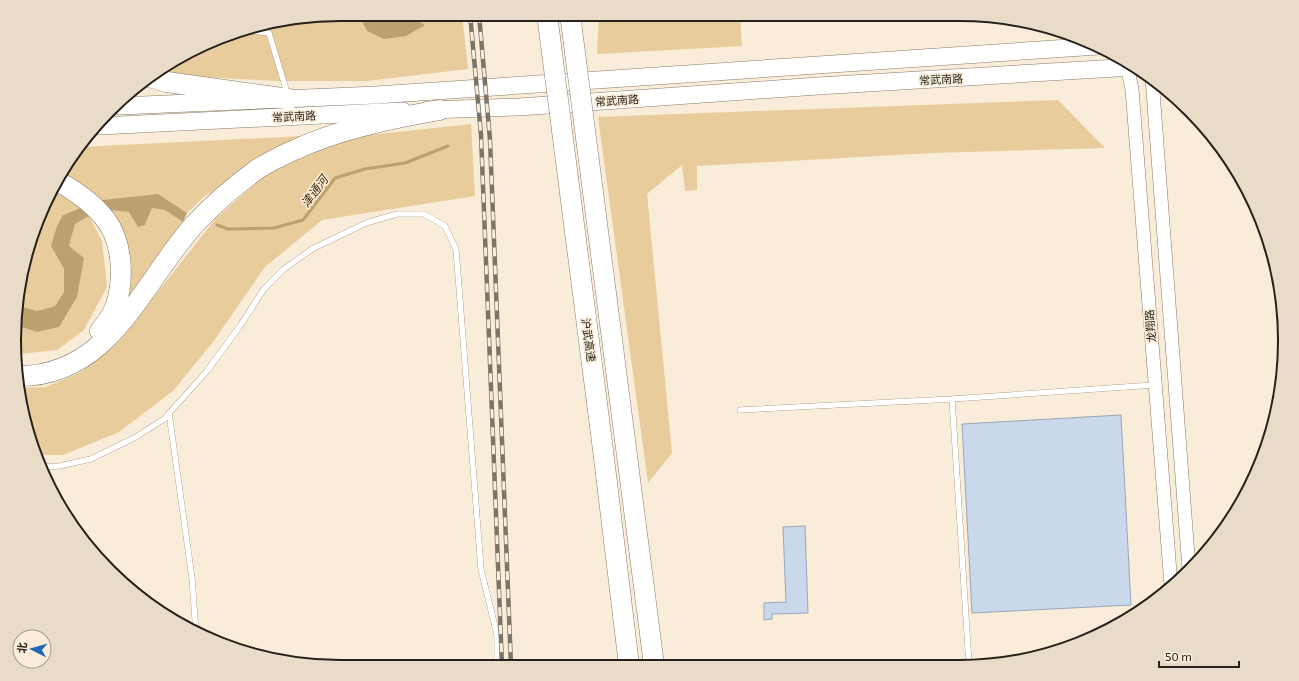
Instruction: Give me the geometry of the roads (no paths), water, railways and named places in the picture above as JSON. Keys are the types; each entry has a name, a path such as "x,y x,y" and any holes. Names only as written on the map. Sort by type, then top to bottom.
{"highway":[{"name":"沪武高速","path":"547,21 604,450 628,660"},
{"name":"沪武高速","path":"571,21 653,660"},
{"path":"157,79 167,82 289,99"},
{"path":"23,376 49,373 74,364 93,351 120,324 139,301 176,247 194,225 218,200 256,170 267,163 307,144 350,129 394,118 440,110"},
{"path":"22,364 40,364 56,361 69,356 85,345 98,333 116,306 120,285 121,266 114,237 106,221 93,206 82,196 62,184"}],"main road":[{"name":"常武南路","path":"124,106 376,95 1085,47"},
{"name":"常武南路","path":"104,126 377,112 519,107 1122,66"}],"street":[{"name":"龙翔路","path":"1130,71 1171,579"},
{"name":"龙翔路","path":"1153,87 1188,562"}],"lane":[{"path":"257,32 269,34 289,99"},
{"path":"47,467 59,466 91,459 136,437 164,419 207,370 240,326 264,289 284,269 312,249 366,222 397,214 424,214 445,226 456,249 481,569 497,634 498,660"},
{"path":"740,410 952,399 1154,386"},
{"path":"952,399 969,659"},
{"path":"169,413 192,578 195,625"}],"waterway":[{"name":"津通河","path":"217,225 228,229 274,228 303,220 335,178 365,169 405,163 448,146"}],"railway":[{"path":"471,21 481,135 502,660"},
{"path":"480,21 490,140 511,660"}]}
